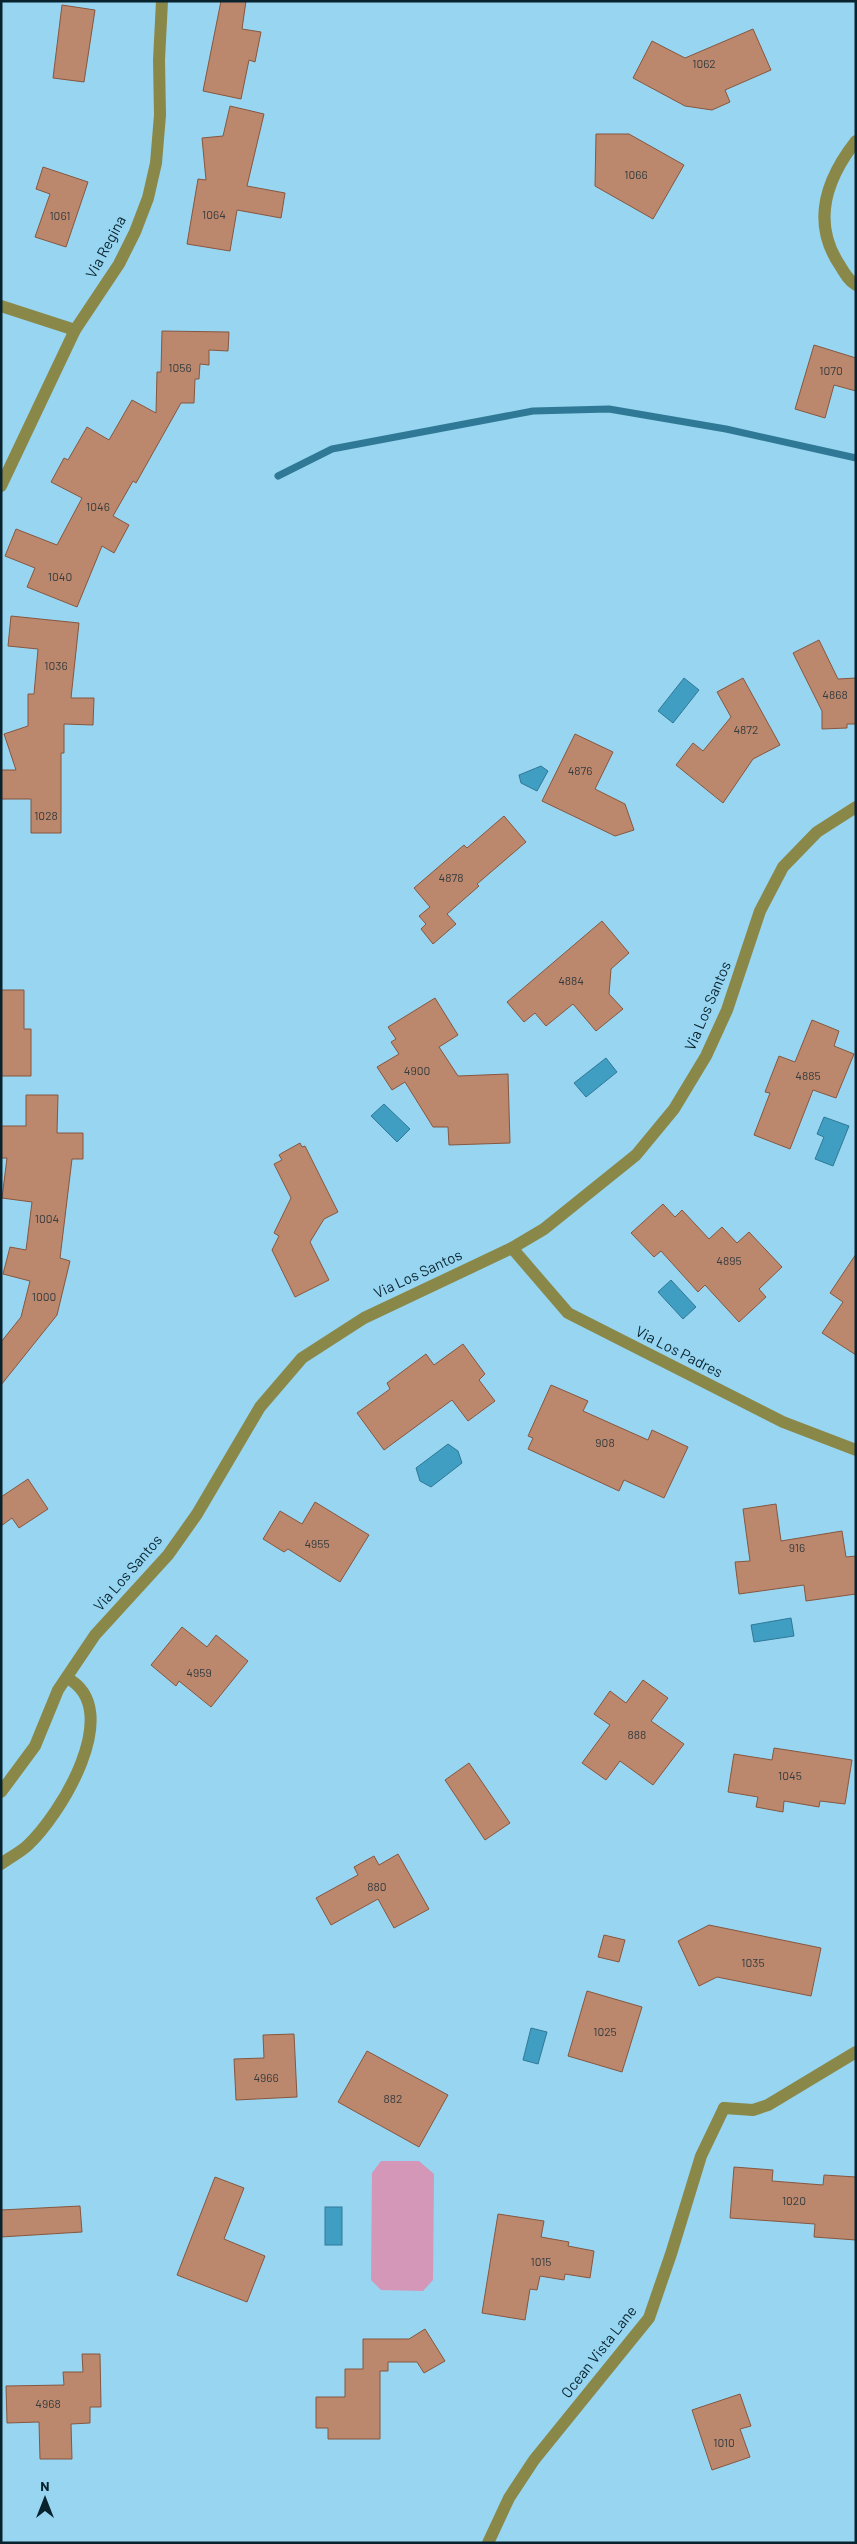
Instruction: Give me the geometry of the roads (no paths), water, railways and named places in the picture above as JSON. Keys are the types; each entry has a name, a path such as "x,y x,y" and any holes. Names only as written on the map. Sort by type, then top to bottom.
{"street":[{"name":"Via Regina","path":"1,486 75,330 119,264 135,232 148,198 156,163 160,115 159,60 162,1"},
{"path":"856,141 838,164 826,198 823,219 832,254 850,281 856,285"},
{"path":"1,306 75,330"},
{"name":"Via Los Santos","path":"1,1792 35,1746 58,1690 95,1635 168,1555 197,1514 260,1407 302,1358 364,1318 512,1248 544,1229 636,1156 674,1109 706,1056 727,1010 760,911 783,867 817,832 856,807"},
{"name":"Via Los Padres","path":"512,1248 568,1313 783,1422 856,1450"},
{"path":"1,1864 27,1846 60,1806 83,1759 90,1739 90,1713 78,1683 67,1678"},
{"name":"Ocean Vista Lane","path":"488,2543 509,2498 534,2460 649,2318 701,2156 724,2108 753,2110 768,2105 856,2052"}],"water":[{"path":"684,678 699,690 673,723 658,711"},
{"path":"541,766 548,771 537,791 521,783 519,775"},
{"path":"606,1058 617,1072 586,1097 574,1083"},
{"path":"384,1104 410,1129 397,1142 371,1116"},
{"path":"824,1117 849,1126 833,1166 815,1159 824,1137 817,1134"},
{"path":"671,1280 696,1307 683,1319 658,1292"},
{"path":"448,1444 458,1451 462,1463 431,1487 420,1481 416,1468"},
{"path":"791,1618 794,1636 754,1642 751,1625"},
{"path":"531,2028 547,2032 538,2064 523,2060"},
{"path":"325,2207 342,2207 342,2245 325,2245"}],"waterway":[{"path":"278,476 332,449 533,411 609,409 726,429 856,458"}]}
